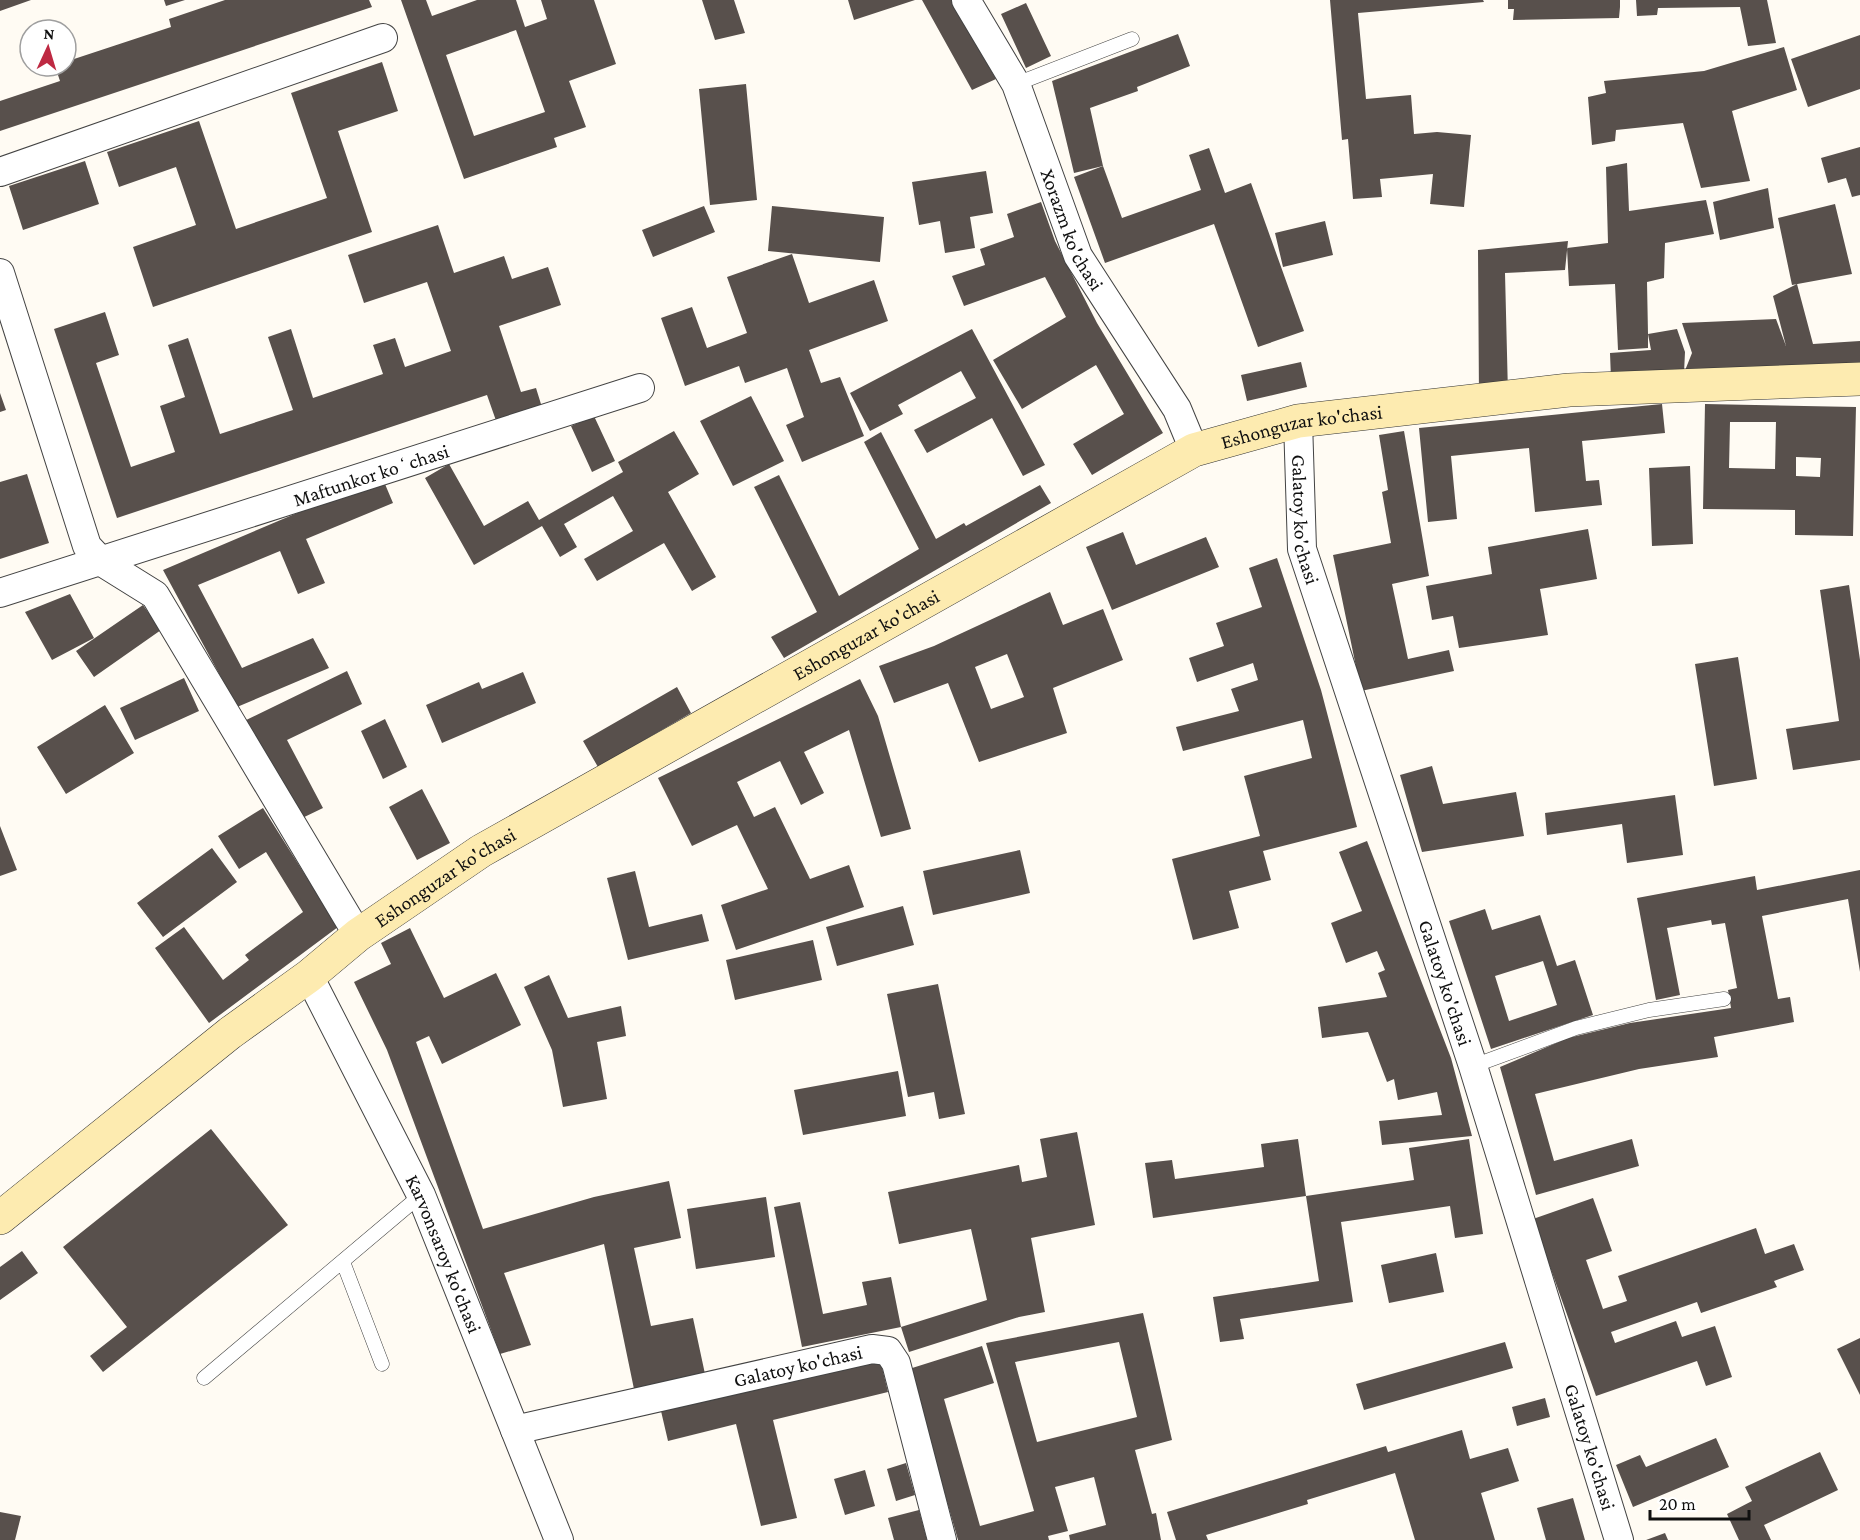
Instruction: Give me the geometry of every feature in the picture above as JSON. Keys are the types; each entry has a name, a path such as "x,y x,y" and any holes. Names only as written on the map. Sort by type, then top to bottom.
{"street":[{"name":"Xorazm ko'chasi","path":"966,0 1016,84 1078,256 1177,409 1194,450"},
{"path":"0,172 383,38"},
{"path":"0,273 87,546 102,562 155,595 358,935"},
{"name":"Eshonguzar ko'chasi","path":"0,1218 230,1033 309,976 358,935 481,851 1194,450 1298,421 1569,390 1860,379"},
{"name":"Maftunkor koʻchasi","path":"0,593 640,388"},
{"name":"Galatoy ko'chasi","path":"1298,421 1302,549 1473,1066 1619,1540"},
{"name":"Karvonsaroy ko'chasi","path":"309,976 421,1195 559,1540"},
{"name":"Galatoy ko'chasi","path":"515,1430 872,1348 888,1351 896,1364 942,1540"}],"lane":[{"path":"1016,84 1132,39"},
{"path":"1473,1066 1576,1028 1649,1010 1724,999"},
{"path":"204,1378 421,1195"},
{"path":"343,1262 382,1364"}],"building":[{"path":"0,0 31,0 0,11"},
{"path":"164,0 185,0 166,6"},
{"path":"225,0 369,0 372,7 0,131 0,101 60,81 59,78 78,78 78,58 171,27 169,19"},
{"path":"401,0 426,0 432,16 477,0 516,0 525,27 547,19 541,0 594,0 616,64 569,81 586,127 554,138 557,147 464,179","holes":["516,30 545,112 474,136 446,55"]},
{"path":"702,0 734,0 745,33 715,40"},
{"path":"848,0 915,0 854,20"},
{"path":"922,0 951,0 996,79 972,90"},
{"path":"1330,0 1483,0 1484,2 1358,13 1366,99 1411,95 1414,134 1437,132 1471,135 1464,207 1430,204 1433,174 1380,179 1382,197 1353,199 1348,139 1342,140"},
{"path":"1508,0 1620,0 1619,18 1513,20 1514,9 1508,9"},
{"path":"1636,0 1767,0 1776,43 1748,46 1740,7 1658,8 1657,15 1637,16"},
{"path":"1026,3 1051,56 1026,68 1001,14"},
{"path":"1178,34 1190,66 1137,87 1138,91 1090,108 1103,166 1074,173 1052,81"},
{"path":"1860,35 1860,89 1808,107 1791,59"},
{"path":"1784,47 1797,90 1732,111 1750,181 1701,188 1683,123 1616,130 1615,141 1592,145 1588,97 1606,93 1604,81 1704,71"},
{"path":"382,62 398,111 338,131 372,232 153,307 133,247 196,225 176,167 119,187 107,152 199,121 236,229 327,198 291,93"},
{"path":"746,84 757,200 710,205 699,89"},
{"path":"1860,147 1860,195 1852,197 1846,178 1828,183 1821,158"},
{"path":"1209,148 1225,193 1251,183 1304,331 1258,347 1214,224 1105,263 1074,177 1103,166 1122,218 1201,190 1189,155"},
{"path":"85,161 99,204 23,230 9,186"},
{"path":"1627,163 1629,211 1706,200 1714,234 1665,243 1664,278 1647,282 1648,348 1618,350 1615,284 1569,286 1567,248 1608,243 1606,167"},
{"path":"986,171 993,213 970,217 975,248 945,253 940,221 919,225 912,182"},
{"path":"1768,188 1774,228 1720,240 1713,202"},
{"path":"1041,202 1055,241 1097,323 1163,433 1092,475 1073,444 1124,414 1096,365 1022,409 993,360 1066,317 1045,277 964,306 952,276 985,265 980,249 1014,237 1007,214"},
{"path":"1835,204 1852,274 1792,285 1778,218"},
{"path":"704,206 715,232 653,257 642,230"},
{"path":"772,206 884,217 880,262 768,251"},
{"path":"1325,221 1333,255 1283,267 1275,233"},
{"path":"438,225 454,273 504,256 512,279 548,267 561,305 499,326 521,392 536,388 545,417 500,432 487,395 117,518 54,329 105,312 119,355 96,363 131,467 175,452 160,406 185,397 168,345 188,338 220,434 293,410 268,337 291,329 313,398 383,374 373,345 395,338 405,367 451,351 427,282 364,303 348,255"},
{"path":"1568,241 1565,270 1505,273 1508,394 1479,398 1478,250"},
{"path":"792,254 809,303 874,280 888,321 809,350 821,383 840,377 864,436 802,462 786,425 804,417 787,368 745,383 739,366 685,386 661,318 692,307 707,348 747,333 727,277"},
{"path":"1797,284 1813,344 1860,341 1860,369 1684,373 1692,353 1682,323 1776,319 1786,346 1773,296"},
{"path":"972,329 1045,465 1023,476 992,418 927,453 914,430 976,398 961,371 898,405 903,414 870,431 850,393"},
{"path":"1677,329 1685,352 1684,373 1611,379 1610,353 1651,350 1648,334"},
{"path":"1301,362 1307,387 1247,401 1241,375"},
{"path":"0,393 6,410 0,412"},
{"path":"751,396 784,461 733,486 700,421"},
{"path":"1662,404 1665,433 1582,441 1586,481 1599,480 1602,505 1535,512 1529,448 1451,456 1457,519 1428,522 1419,428"},
{"path":"1705,404 1856,407 1853,536 1795,535 1795,510 1703,509","holes":["1730,422 1776,422 1775,469 1729,468","1796,457 1821,458 1820,477 1796,476"]},
{"path":"594,416 615,461 592,472 571,426"},
{"path":"674,431 699,474 668,492 716,577 692,591 664,543 597,581 584,559 633,531 613,496 564,524 577,547 560,557 542,526 474,565 425,478 449,464 484,526 528,501 539,520 623,472 618,462"},
{"path":"1404,431 1429,576 1392,584 1408,659 1449,650 1454,671 1361,691 1333,555 1391,543 1382,492 1388,490 1379,435"},
{"path":"881,432 936,539 964,523 966,526 1040,485 1051,503 784,658 771,637 817,612 754,487 779,475 839,596 919,549 864,442"},
{"path":"1690,466 1693,544 1652,546 1649,468"},
{"path":"27,474 49,543 0,559 0,482"},
{"path":"382,477 393,503 306,539 325,583 298,594 280,551 198,585 242,668 313,638 329,668 237,707 163,570"},
{"path":"1588,529 1597,579 1540,589 1548,635 1459,648 1453,616 1432,620 1426,586 1492,574 1488,547"},
{"path":"1123,532 1136,565 1206,537 1219,567 1112,610 1086,547"},
{"path":"1277,558 1321,690 1357,827 1263,851 1271,880 1229,891 1239,928 1193,940 1172,859 1260,836 1244,776 1312,758 1303,720 1183,751 1176,727 1239,711 1231,689 1258,680 1253,663 1197,682 1189,658 1224,646 1216,623 1262,607 1249,568"},
{"path":"1849,585 1860,660 1860,760 1793,770 1786,729 1839,721 1820,590"},
{"path":"1050,592 1063,625 1103,609 1123,660 1053,688 1067,733 979,762 948,683 894,703 879,666 934,646","holes":["1007,654 1024,697 991,709 975,667"]},
{"path":"70,594 94,638 52,660 25,612"},
{"path":"143,605 161,630 94,677 76,651"},
{"path":"1738,657 1757,779 1714,786 1695,664"},
{"path":"347,671 362,704 287,740 323,808 296,821 242,722"},
{"path":"523,672 536,703 442,743 426,705 479,682 482,689"},
{"path":"184,678 199,711 135,740 120,708"},
{"path":"860,679 878,716 911,829 881,837 849,730 804,752 824,793 801,805 780,761 737,782 754,817 775,807 810,879 849,865 864,907 736,950 721,905 768,889 737,825 692,846 658,778"},
{"path":"677,687 691,713 598,767 583,741"},
{"path":"105,705 134,753 66,794 37,747"},
{"path":"385,719 407,767 383,779 361,731"},
{"path":"1432,766 1443,804 1516,792 1524,836 1422,852 1400,775"},
{"path":"422,789 450,843 417,860 389,807"},
{"path":"1675,795 1683,855 1627,863 1622,824 1547,835 1545,813"},
{"path":"263,808 338,927 209,1023 155,948 184,927 223,980 249,960 245,955 303,912 266,852 239,869 218,836"},
{"path":"0,826 17,870 0,876"},
{"path":"1367,841 1451,1058 1472,1136 1382,1145 1379,1121 1442,1115 1437,1092 1398,1100 1394,1079 1387,1082 1368,1032 1322,1038 1318,1007 1387,997 1378,973 1385,970 1377,951 1346,963 1331,923 1362,911 1339,852"},
{"path":"212,848 237,882 163,937 137,903"},
{"path":"1020,850 1030,893 933,915 923,871"},
{"path":"1860,870 1860,972 1848,899 1762,916 1778,999 1790,997 1794,1022 1714,1037 1718,1057 1639,1069 1535,1094 1554,1161 1632,1139 1639,1166 1536,1195 1500,1067 1568,1038 1630,1023 1731,1008 1728,990 1737,988 1725,923 1712,925 1711,920 1667,928 1680,995 1656,1000 1637,898 1755,876 1757,890"},
{"path":"635,871 649,927 702,914 709,941 628,960 607,878"},
{"path":"903,906 914,945 837,966 826,927"},
{"path":"1485,909 1492,930 1540,915 1557,966 1575,960 1593,1015 1491,1049 1449,921","holes":["1543,961 1557,1005 1509,1021 1495,976"]},
{"path":"410,928 444,998 496,973 521,1025 442,1064 429,1036 416,1042 483,1229 594,1197 669,1181 681,1238 634,1248 651,1326 693,1318 705,1374 634,1389 604,1244 504,1273 531,1345 500,1354 387,1050 354,982 391,964 381,943"},
{"path":"813,940 822,980 735,1000 726,960"},
{"path":"549,975 568,1018 621,1006 626,1036 597,1042 607,1099 563,1107 552,1050 524,987"},
{"path":"938,984 965,1114 939,1119 934,1092 908,1097 887,994"},
{"path":"898,1071 906,1116 803,1135 794,1090"},
{"path":"211,1129 288,1225 103,1372 90,1356 127,1327 63,1247"},
{"path":"1077,1132 1095,1225 1031,1238 1045,1312 1019,1317 909,1352 901,1327 987,1300 971,1229 899,1244 888,1192 1019,1165 1022,1182 1047,1177 1040,1139"},
{"path":"1298,1139 1306,1196 1153,1218 1145,1163 1172,1160 1175,1179 1264,1167 1261,1144"},
{"path":"1469,1139 1483,1234 1455,1238 1450,1206 1341,1222 1353,1302 1240,1319 1244,1339 1220,1342 1213,1297 1319,1281 1306,1196 1414,1180 1409,1148"},
{"path":"766,1197 775,1257 696,1269 687,1209"},
{"path":"1593,1198 1612,1251 1586,1260 1603,1309 1627,1301 1618,1276 1756,1228 1765,1254 1794,1244 1804,1270 1774,1281 1777,1287 1701,1313 1697,1302 1611,1332 1615,1343 1676,1321 1682,1337 1715,1326 1732,1377 1706,1386 1697,1361 1596,1396 1533,1219"},
{"path":"800,1202 823,1314 867,1305 862,1282 891,1277 901,1327 802,1347 774,1207"},
{"path":"22,1251 38,1273 0,1300 0,1267"},
{"path":"1436,1253 1444,1292 1389,1303 1381,1265"},
{"path":"1143,1313 1172,1440 1135,1450 1152,1514 1156,1513 1161,1540 1070,1540 1069,1535 1106,1525 1094,1477 1055,1487 1068,1531 1048,1536 1049,1540 958,1540 909,1369 982,1346 994,1383 944,1399 980,1526 1034,1511 986,1343","holes":["1119,1342 1137,1417 1037,1442 1015,1362"]},
{"path":"1860,1338 1860,1395 1837,1349"},
{"path":"1505,1342 1513,1368 1364,1410 1356,1384"},
{"path":"880,1359 888,1392 773,1420 797,1518 761,1526 736,1424 668,1441 661,1411"},
{"path":"1545,1398 1550,1417 1517,1426 1512,1407"},
{"path":"1462,1430 1470,1459 1508,1448 1519,1481 1481,1493 1495,1540 1415,1540 1395,1473 1307,1500 1308,1504 1206,1535 1208,1540 1176,1540 1167,1512 1386,1446 1388,1452"},
{"path":"1716,1438 1729,1467 1633,1507 1616,1465 1640,1455 1646,1467"},
{"path":"1820,1452 1838,1490 1764,1525 1771,1540 1739,1540 1727,1514 1752,1501 1745,1487"},
{"path":"906,1463 915,1495 896,1501 887,1469"},
{"path":"865,1470 875,1506 845,1515 834,1479"},
{"path":"1573,1498 1585,1540 1546,1540 1537,1508"},
{"path":"919,1510 927,1540 894,1540 888,1518"},
{"path":"0,1512 21,1516 15,1540 0,1540"},
{"path":"1665,1533 1668,1540 1646,1540"}]}
